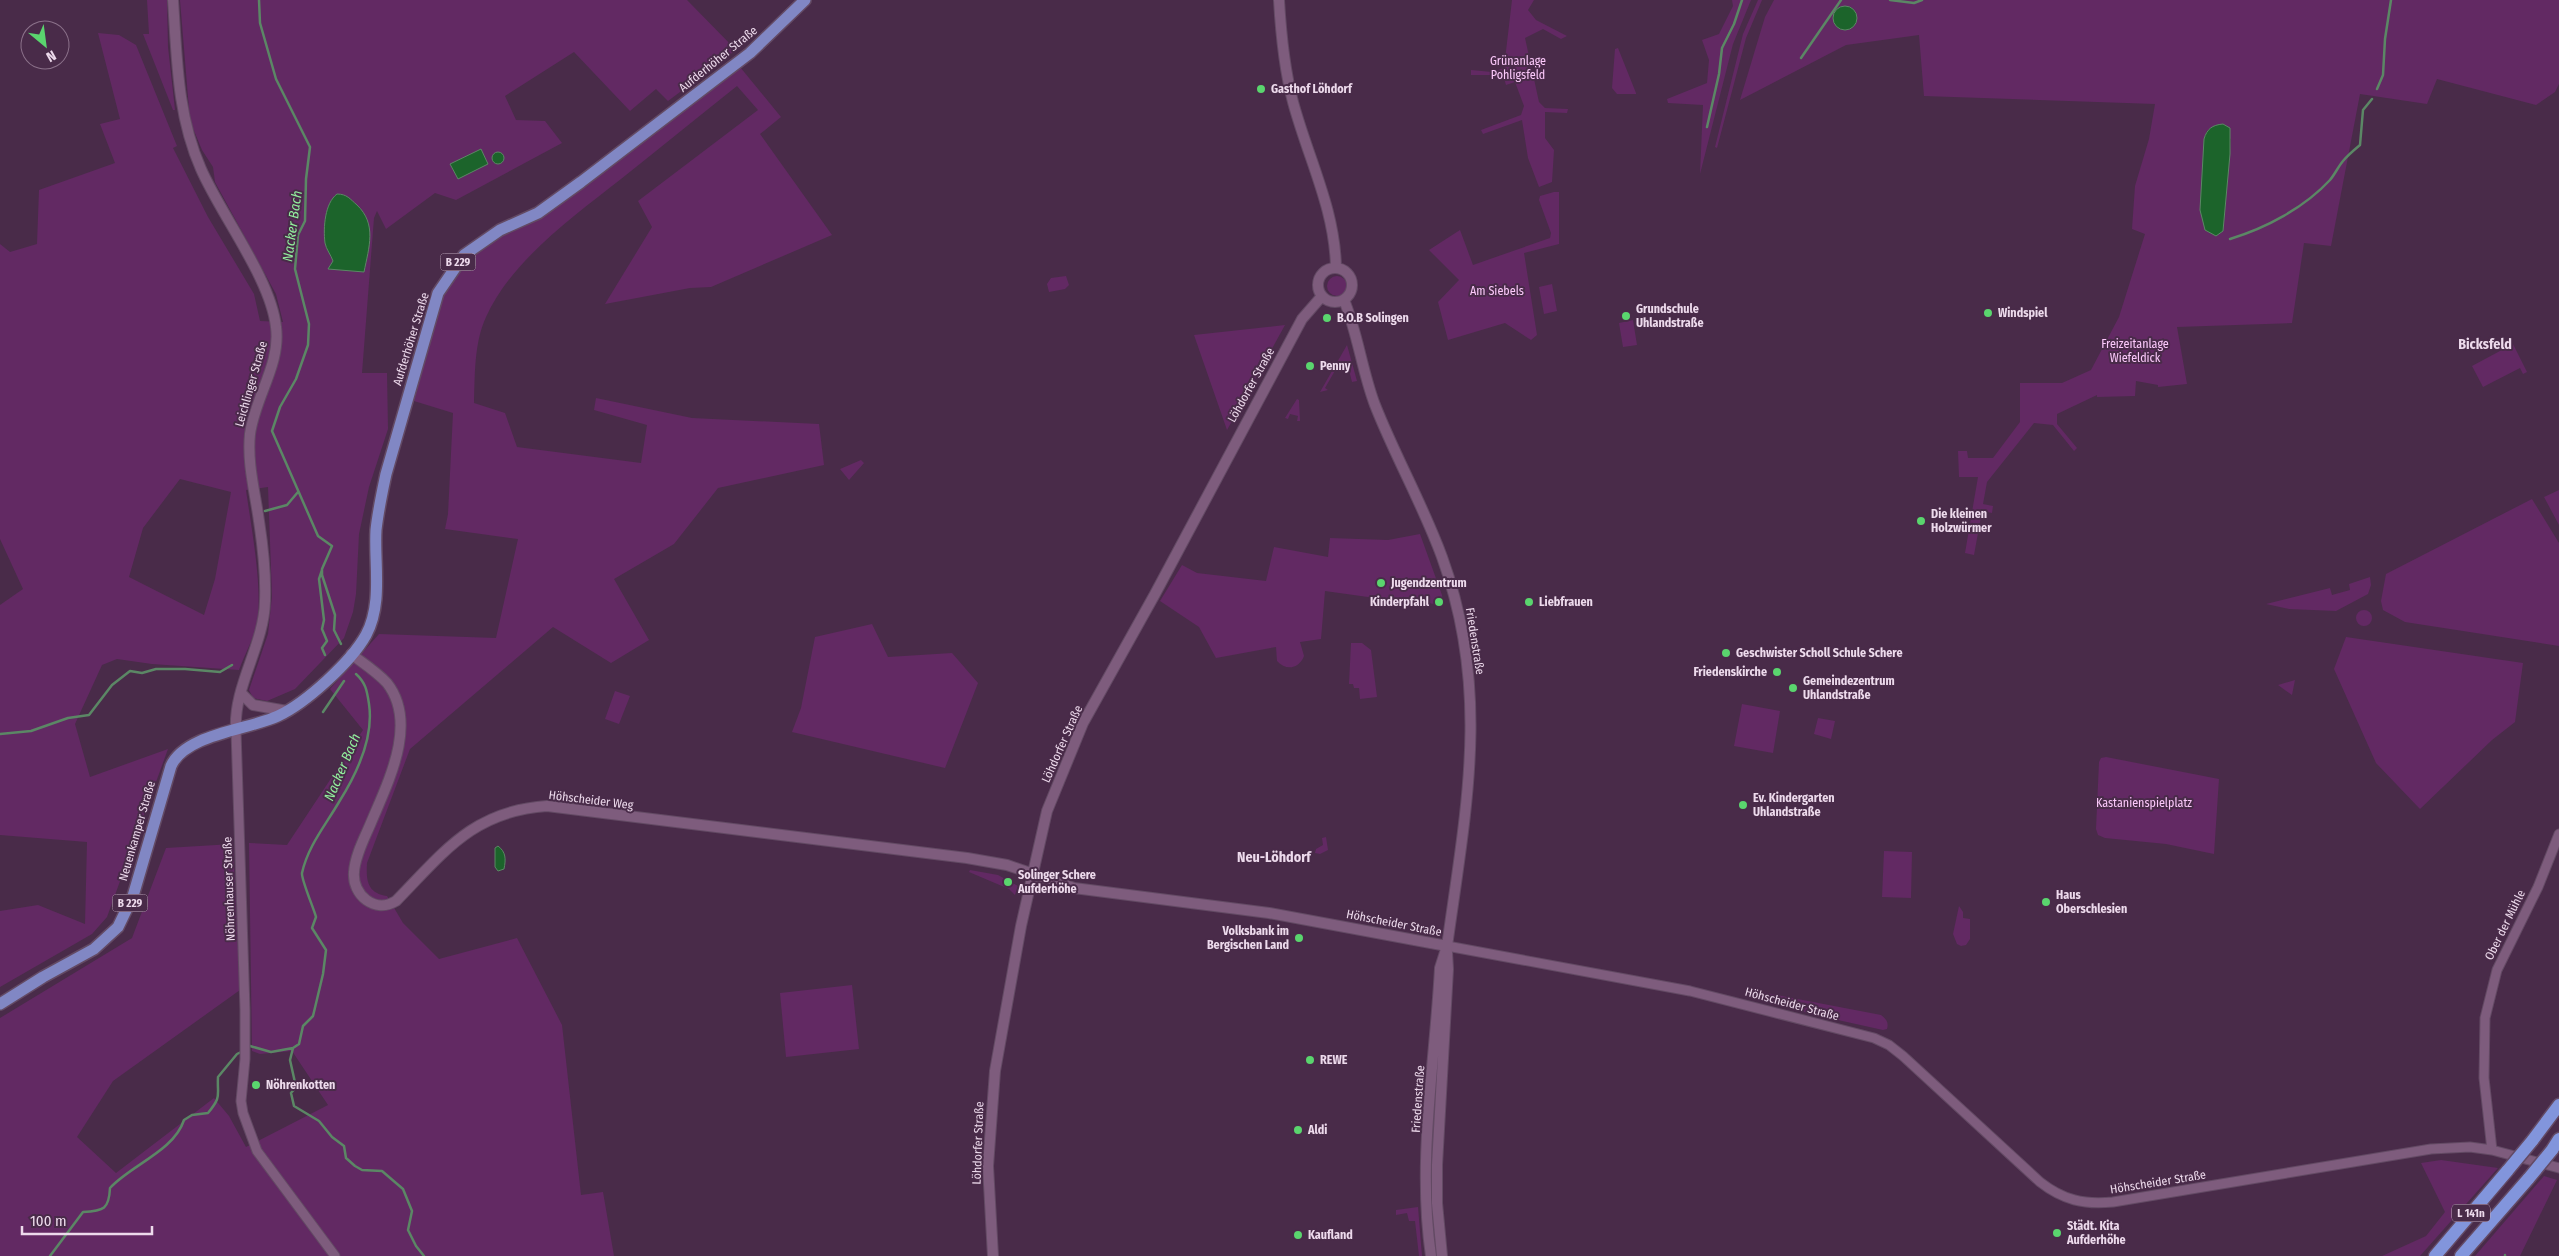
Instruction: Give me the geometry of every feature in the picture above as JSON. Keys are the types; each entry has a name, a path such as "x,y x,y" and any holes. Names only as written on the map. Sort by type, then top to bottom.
{"highway":[{"name":"L 141n","path":"2435,1256 2532,1141 2559,1105"},
{"name":"L 141n","path":"2460,1256 2529,1178 2555,1145"}],"main road":[{"name":"Leichlinger Straße","path":"173,0 176,71 182,109 195,154 212,192 264,288 276,324 274,356 257,403 249,443 252,480 261,538 264,613 257,643 240,692 236,713 236,731"},
{"name":"Aufderhöher Straße","path":"236,731 287,712 317,690 366,635 373,616 376,529 379,502 438,293 452,270 464,255 478,244 548,206 712,83 750,53 805,0"},
{"path":"1279,0 1284,66 1293,104 1332,225 1336,268"},
{"path":"1330,268 1336,268 1347,272 1353,282 1352,290 1344,300 1332,302 1322,296 1318,286 1321,275 1330,268"},
{"name":"Löhdorfer Straße","path":"993,1256 988,1166 992,1093 1003,1015 1047,811 1083,723 1152,600 1302,319 1322,296"},
{"name":"Friedenstraße","path":"1344,300 1375,405 1442,557 1458,611 1472,715 1471,769 1447,946 1440,968 1427,1146 1426,1203 1431,1256"},
{"name":"Höhscheider Weg","path":"351,654 385,682 394,696 399,716 399,738 393,765 357,856 354,872 359,892 368,902 377,906 388,906 396,901 443,853 474,827 504,812 547,806 934,853 1006,865 1032,875"},
{"path":"240,692 253,705 287,712"},
{"name":"Neuenkamper Straße","path":"0,1004 43,977 94,949 114,932 133,896 174,760 192,744 236,731"},
{"name":"Höhscheider Straße","path":"1032,875 1088,891 1269,913 1447,946"},
{"name":"Friedenstraße","path":"1442,1256 1437,1203 1437,1164 1448,970 1447,946"}],"street":[{"name":"Nöhrenhauser Straße","path":"236,731 245,1046 241,1101 253,1144 334,1256"},
{"name":"Ober der Mühle","path":"2492,1150 2484,1078 2485,1018 2497,970 2538,887 2559,834"},
{"name":"Höhscheider Straße","path":"1447,946 1690,991 1874,1038 1889,1045 1902,1056 2040,1182 2062,1197 2075,1202 2099,1203 2149,1196 2431,1149 2470,1147 2492,1150 2559,1168"}],"green space":[{"path":"147,0 167,0 168,47 175,110 173,110 143,34 149,34"},
{"path":"180,0 687,0 736,50 668,101 656,89 630,111 574,52 505,96 516,120 545,121 562,143 456,200 435,193 386,229 377,211 374,218 362,373 387,373 388,429 369,487 359,534 356,594 353,612 344,638 295,689 267,701 253,698 249,690 268,634 272,596 268,487 246,490 256,557 259,593 256,629 239,670 152,664 117,659 102,665 75,724 90,777 168,749 107,917 92,934 0,987 0,911 38,905 85,924 87,842 0,835 0,605 23,589 0,539 0,244 10,252 37,244 39,190 115,163 100,124 120,119 98,33 119,35 136,45 177,146 173,148 208,217 254,294 260,321 283,322 276,294 215,182 213,167 202,150 190,121","holes":["180,479 231,492 215,579 204,615 129,577 143,528"]},
{"name":"Grünanlage Pohligsfeld","path":"1512,0 1534,0 1528,10 1536,20 1567,36 1561,39 1543,29 1525,38 1539,102 1545,108 1568,109 1567,113 1545,112 1545,138 1554,150 1552,182 1539,187 1528,158 1522,120 1483,134 1481,130 1521,115 1524,106 1515,82 1506,85 1503,75 1471,75 1471,70 1492,72 1504,68"},
{"path":"1732,0 1751,0 1733,44 1700,174 1703,105 1668,103 1667,99 1707,83 1709,60 1702,40 1719,34 1733,6"},
{"path":"1758,0 1762,0 1746,38 1717,148 1715,147 1743,34"},
{"name":"Freizeitanlage Wiefeldick","path":"1774,0 2559,0 2559,84 2555,92 2536,105 2437,79 2427,104 2360,94 2331,246 2304,243 2292,323 2177,327 2187,384 2158,387 2158,385 2136,381 2135,396 2097,397 2097,395 2057,414 2057,424 2077,448 2074,451 2053,425 2034,423 1987,482 1983,504 1993,506 1992,513 1982,511 1974,555 1965,553 1978,477 1959,477 1958,451 1967,451 1968,458 1993,458 2020,422 2020,383 2062,383 2091,370 2119,317 2145,234 2132,229 2135,186 2149,139 2155,104 1924,96 1919,35 1846,45 1740,100 1765,17","holes":["2207,130 2231,139 2223,231 2210,194 2204,168 2204,143"]},
{"path":"1618,48 1636,94 1617,94 1612,88 1615,49"},
{"path":"740,67 781,117 760,134 832,235 711,287 690,288 605,304 652,227 638,201 758,110 737,86 564,224 527,258 511,277 486,317 479,337 474,403 505,413 517,447 641,463 647,425 594,410 596,398 692,418 819,424 824,465 718,488 674,544 614,579 649,640 611,663 553,627 410,749 367,863 367,875 372,889 387,896 403,923 439,959 517,938 562,1025 581,1195 603,1192 614,1256 0,1256 0,1018 132,938 166,848 233,844 240,990 113,1081 77,1137 116,1173 214,1098 229,1116 246,1147 328,1105 292,1051 260,1054 252,1051 249,843 287,845 363,730 330,689 379,634 496,638 518,539 445,529 448,514 453,413 414,401 441,301 461,265 484,245 543,214"},
{"name":"Am Siebels","path":"1559,192 1559,244 1524,253 1537,335 1531,340 1505,323 1448,340 1438,302 1459,280 1429,250 1460,230 1473,265 1550,238 1551,233 1539,200 1540,196"},
{"path":"1066,276 1069,285 1065,289 1049,292 1047,284 1051,278"},
{"path":"1333,276 1341,276 1347,282 1347,290 1341,296 1333,296 1327,290 1327,282"},
{"path":"1552,284 1557,311 1544,314 1539,287"},
{"path":"1633,320 1637,345 1623,347 1619,323"},
{"path":"1285,325 1227,430 1194,335"},
{"path":"2513,344 2527,372 2523,374 2520,368 2483,387 2472,366"},
{"path":"1347,345 1357,381 1352,382 1351,370 1340,362 1325,388 1328,390 1320,392"},
{"path":"1297,399 1299,400 1300,421 1297,421 1298,416 1290,414 1288,419 1285,418"},
{"path":"861,460 864,463 849,480 840,469"},
{"path":"2559,490 2559,525 2544,497"},
{"path":"2532,499 2559,543 2559,646 2405,622 2383,610 2381,601 2386,574"},
{"path":"1420,534 1442,595 1443,605 1427,603 1425,600 1418,604 1325,591 1321,639 1300,642 1304,656 1296,666 1284,666 1277,661 1276,647 1216,658 1199,627 1160,601 1182,565 1197,573 1266,581 1274,547 1328,557 1330,538 1388,540"},
{"path":"2370,577 2371,585 2368,594 2336,611 2289,609 2266,604 2330,588 2332,595 2350,590 2349,584"},
{"path":"2364,610 2370,612 2372,618 2370,624 2364,626 2358,624 2356,618 2358,612"},
{"path":"872,624 888,657 952,653 978,683 945,768 792,732 801,708 815,637"},
{"path":"2346,637 2523,663 2515,722 2492,740 2420,809 2376,763 2334,669"},
{"path":"1351,643 1362,643 1371,650 1377,697 1360,699 1359,688 1354,688 1353,684 1349,684"},
{"path":"2295,680 2292,695 2278,685"},
{"path":"615,691 630,696 619,724 605,719"},
{"path":"1742,704 1780,711 1773,753 1734,746"},
{"path":"1818,718 1835,721 1831,739 1814,734"},
{"name":"Kastanienspielplatz","path":"2106,757 2219,779 2214,854 2166,844 2105,838 2098,835 2096,829 2099,762 2101,758"},
{"path":"1326,837 1328,850 1320,854 1315,853 1316,849 1323,845 1322,838"},
{"path":"1884,851 1912,852 1911,898 1882,897"},
{"path":"970,870 998,875 1018,886 1015,895 1009,889 969,872"},
{"path":"1959,906 1963,912 1963,918 1970,919 1970,939 1966,945 1961,946 1957,944 1953,934"},
{"path":"852,985 859,1049 786,1057 780,993"},
{"path":"1756,991 1881,1015 1887,1021 1887,1029 1883,1030 1811,1014 1754,995"},
{"path":"2441,1160 2498,1168 2420,1256 2382,1256 2426,1236 2445,1212 2421,1163"},
{"path":"2544,1176 2557,1180 2520,1256 2475,1256"},
{"path":"1418,1207 1422,1256 1419,1256 1415,1221 1409,1221 1407,1213 1396,1215 1396,1210"}],"shaded area":[{"path":"1845,6 1854,9 1857,18 1854,27 1845,30 1836,27 1833,18 1836,9"},
{"path":"2223,124 2230,128 2230,154 2223,231 2216,236 2205,230 2200,210 2204,139 2210,128"},
{"path":"481,149 488,164 458,179 450,164"},
{"path":"496,152 500,152 504,158 500,164 496,164 492,160 492,156"},
{"path":"337,194 346,196 357,205 367,220 370,236 364,272 328,269 333,261 326,248 324,230 327,209"},
{"path":"498,846 503,851 505,859 504,869 498,871 495,867 495,848"}],"waterway":[{"name":"Nacker Bach","path":"259,0 260,23 276,79 310,147 306,179 305,221 298,235 295,269 309,324 308,345 296,379 280,407 272,431 318,536 332,546 322,569 322,575 335,615 334,630 341,644"},
{"path":"1707,127 1719,74 1722,48 1734,24 1742,0"},
{"path":"1801,58 1841,0"},
{"path":"1890,0 1914,3 1922,0"},
{"path":"2377,89 2383,75 2385,39 2391,0"},
{"path":"2230,239 2284,216 2320,190 2330,180 2343,161 2360,145 2363,110 2372,99"},
{"path":"265,511 287,505 298,492"},
{"path":"322,570 319,579 324,620 322,629 327,641 322,648 325,655"},
{"path":"0,734 31,731 68,718 89,715 112,685 130,671 142,673 156,669 185,669 220,672 232,665"},
{"name":"Nacker Bach","path":"356,674 366,687 368,695 370,717 366,742 352,780 308,854 302,873 316,917 312,928 326,950 323,974 313,1016 303,1026 299,1044 293,1048 290,1060 296,1087 291,1093 294,1106 319,1121 332,1137 344,1146 346,1158 355,1166 362,1170 382,1171 403,1189 412,1211 408,1230 416,1246 424,1256"},
{"path":"323,712 344,681"},
{"path":"250,1046 271,1052 293,1048"},
{"path":"50,1256 83,1212 104,1208 107,1205 110,1188 162,1149 179,1131 184,1120 192,1115 208,1113 217,1099 218,1077 237,1054 243,1051"}],"place":[{"name":"Gasthof Löhdorf","path":"1261,89"},
{"name":"Windspiel","path":"1988,313"},
{"name":"Grundschule Uhlandstraße","path":"1626,316"},
{"name":"B.O.B Solingen","path":"1327,318"},
{"name":"Penny","path":"1310,366"},
{"name":"Die kleinen Holzwürmer","path":"1921,521"},
{"name":"Jugendzentrum","path":"1381,583"},
{"name":"Kinderpfahl","path":"1439,602"},
{"name":"Liebfrauen","path":"1529,602"},
{"name":"Geschwister Scholl Schule Schere","path":"1726,653"},
{"name":"Friedenskirche","path":"1777,672"},
{"name":"Gemeindezentrum Uhlandstraße","path":"1793,688"},
{"name":"Ev. Kindergarten Uhlandstraße","path":"1743,805"},
{"name":"Solinger Schere Aufderhöhe","path":"1008,882"},
{"name":"Haus Oberschlesien","path":"2046,902"},
{"name":"Volksbank im Bergischen Land","path":"1299,938"},
{"name":"REWE","path":"1310,1060"},
{"name":"Nöhrenkotten","path":"256,1085"},
{"name":"Aldi","path":"1298,1130"},
{"name":"Städt. Kita Aufderhöhe","path":"2057,1233"},
{"name":"Kaufland","path":"1298,1235"}],"district":[{"name":"Bicksfeld","path":"2485,344"},
{"name":"Neu-Löhdorf","path":"1274,857"}]}
